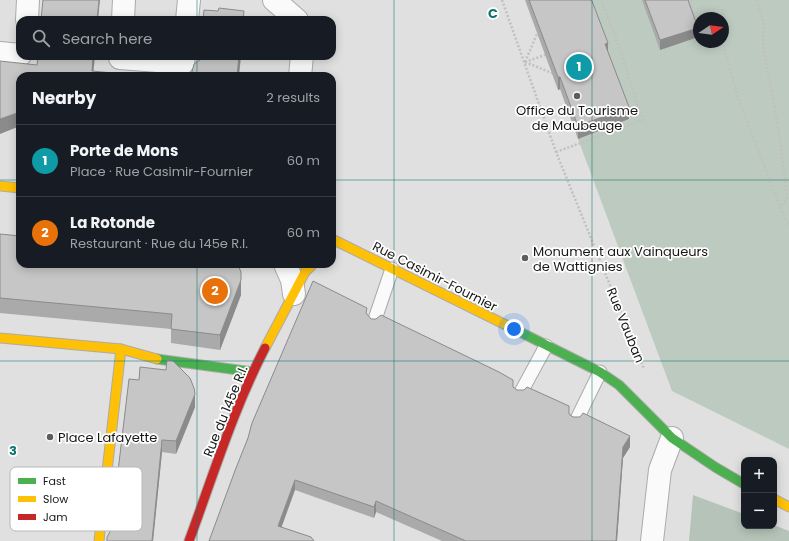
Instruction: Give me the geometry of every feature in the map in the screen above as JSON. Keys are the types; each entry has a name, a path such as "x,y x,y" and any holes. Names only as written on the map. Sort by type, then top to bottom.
{"street":[{"path":"27,16 28,0"},
{"path":"123,16 124,0"},
{"path":"187,16 189,0"},
{"path":"276,0 292,16"},
{"path":"0,53 16,55"},
{"path":"145,60 183,63 183,60"},
{"path":"300,72 302,60"},
{"path":"0,186 16,188"},
{"name":"Rue Casimir-Fournier","path":"336,245 392,269 600,372 619,385 672,438 715,467 741,482"},
{"path":"287,268 292,280 294,294"},
{"name":"Rue du 145e R.I.","path":"189,541 239,405 253,372 305,272 309,268"},
{"path":"0,338 121,349 158,359 193,362 232,370 253,372"},
{"path":"107,467 121,349"},
{"path":"652,541 660,470 672,438"},
{"path":"777,501 789,507"},
{"path":"99,541 100,531"}],"lane":[{"path":"374,322 392,269"},
{"path":"520,394 546,346"},
{"path":"576,421 600,372"}],"path":[{"name":"Rue Vauban","path":"502,0 556,152 646,372"},
{"path":"556,152 643,120 614,32 601,0"},
{"path":"686,3 693,0"},
{"path":"757,0 764,25 764,51 780,138 787,199 780,207"},
{"path":"723,9 724,48 739,100 780,207 789,226"},
{"path":"525,62 537,34"},
{"path":"525,62 545,55"},
{"path":"525,62 552,73"}],"shaded area":[{"path":"584,0 789,0 789,449 672,391 578,139 630,119"},
{"path":"693,495 741,513 741,529 777,529 777,526 789,531 789,541 689,541"}],"building":[{"path":"43,0 99,0 97,16 41,16"},
{"path":"529,0 592,1 608,43 605,44 629,107 578,126"},
{"path":"645,0 688,0 693,14 693,30 660,40"},
{"path":"219,8 244,11 243,16 203,16 204,10 218,11"},
{"path":"38,60 93,60 92,71 102,72 16,72 16,113 0,119 0,61 37,65"},
{"path":"200,60 239,60 237,72 192,72 194,64"},
{"path":"0,234 16,236 16,268 239,268 241,272 241,280 220,335 171,329 172,314 0,298"},
{"path":"313,281 367,308 366,313 371,319 376,319 381,315 499,372 513,380 513,387 517,390 524,390 527,387 569,406 569,414 573,417 580,417 583,413 630,436 623,447 616,541 466,541 376,501 374,507 295,480 278,526 311,537 314,541 209,541 248,438 252,423"},
{"path":"167,360 173,361 190,378 195,394 176,441 162,440 152,541 107,541 107,537 110,531 142,531 142,467 119,467 129,379 139,380 140,367 166,370"}],"traffic: fast":[{"path":"504,324 600,372 619,385 672,438 715,467 741,482"},
{"path":"157,359 253,372"}],"traffic: slow":[{"path":"0,186 16,188"},
{"path":"336,241 504,324"},
{"path":"265,348 305,272 309,268"},
{"path":"0,338 121,349 157,359"},
{"path":"107,467 121,349"},
{"path":"777,501 789,507"},
{"path":"99,541 100,531"}],"traffic: jam":[{"path":"189,541 233,419 265,348"}],"place":[{"name":"Porte de Mons","path":"579,67"},
{"name":"Office du Tourisme de Maubeuge","path":"577,96"},
{"name":"Monument aux Vainqueurs de Wattignies","path":"525,258"},
{"name":"La Rotonde","path":"215,291"},
{"name":"Place Lafayette","path":"50,437"}]}
